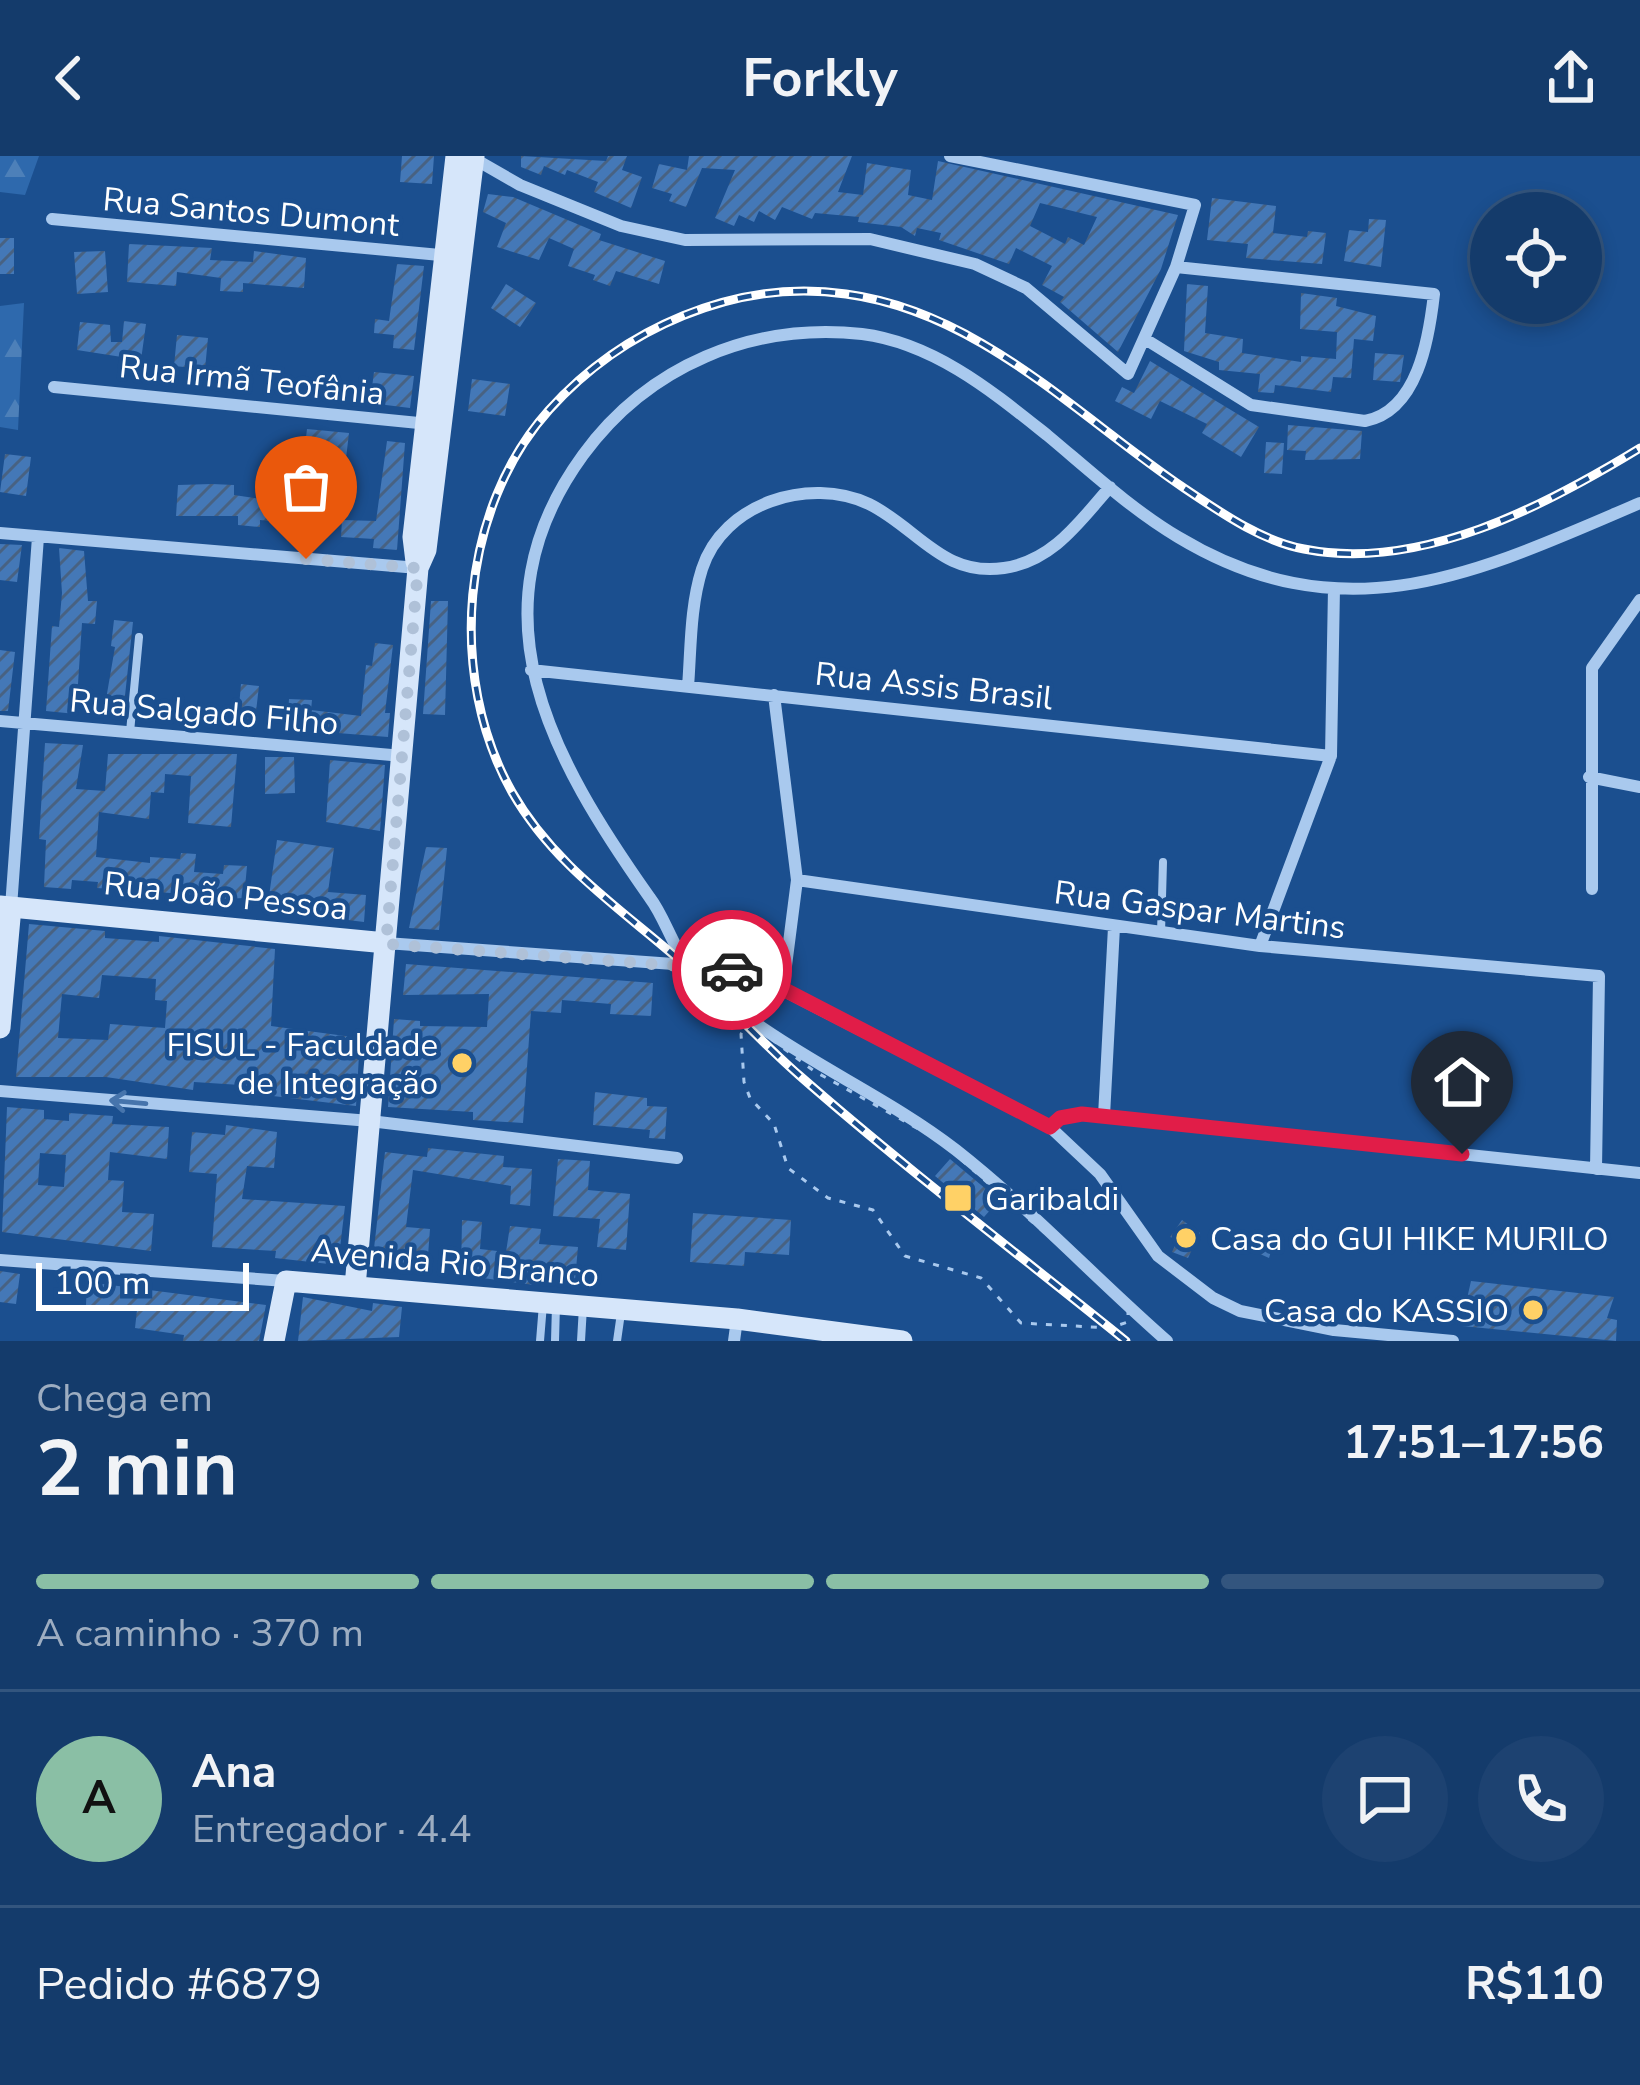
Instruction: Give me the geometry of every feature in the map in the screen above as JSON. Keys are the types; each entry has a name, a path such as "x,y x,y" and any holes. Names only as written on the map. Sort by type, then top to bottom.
{"street":[{"path":"355,1286 419,555 465,157 621,226 685,240 870,238 975,264 1026,288 1128,374 1176,267 1195,205 950,156"},
{"name":"Rua Santos Dumont","path":"52,219 454,257"},
{"path":"1145,339 1251,405 1364,421 1383,415 1411,382 1428,342 1434,294 1176,267"},
{"path":"1167,1341 984,1172 937,1135 756,1023 687,965 661,913 567,770 531,670 524,621 532,558 561,486 605,424 644,391 730,345 825,331 870,335 918,348 988,388 1177,537 1242,569 1334,588 1374,591 1440,582 1640,503"},
{"name":"Rua Irmã Teofânia","path":"54,387 435,424"},
{"path":"688,687 703,564 723,534 772,500 833,494 865,502 930,552 980,569 1006,568 1052,550 1110,487"},
{"path":"0,533 419,555"},
{"path":"0,1028 38,537"},
{"path":"1260,946 1330,756 1334,588"},
{"path":"1592,889 1592,668 1640,599"},
{"name":"Rua Assis Brasil","path":"531,670 1330,756"},
{"path":"774,695 796,880 783,989"},
{"name":"Rua Salgado Filho","path":"0,721 403,756"},
{"path":"1589,777 1640,787"},
{"name":"Rua Gaspar Martins","path":"796,880 1260,946 1599,976 1596,1169"},
{"name":"Rua João Pessoa","path":"6,906 386,944 734,970 783,989 1050,1127 1100,1174 1158,1256 1213,1298 1240,1311 1317,1327 1453,1341"},
{"path":"1104,1116 1114,927"},
{"path":"0,1091 370,1121 676,1158"},
{"path":"1050,1127 1066,1115 1104,1116 1640,1173"},
{"name":"Avenida Rio Branco","path":"0,1260 622,1309 736,1330 902,1341"},
{"path":"274,1341 286,1280"}],"lane":[{"path":"130,732 139,637"},
{"path":"1161,934 1163,862"},
{"path":"540,1341 549,1303"},
{"path":"549,1303 555,1341"},
{"path":"580,1341 583,1306"},
{"path":"617,1341 622,1309"}],"path":[{"path":"755,1027 814,1071 940,1141 1128,1306 1128,1322 1109,1328 1021,1323 981,1278 920,1264 892,1243 873,1210 828,1198 805,1185 788,1168 774,1124 750,1098 741,1034 755,1027"}],"green space":[{"path":"0,156 39,156 25,195 0,192"},
{"path":"24,303 18,430 0,427 0,306"}],"building":[{"path":"402,156 434,156 432,184 400,182"},
{"path":"521,156 606,161 608,156 627,156 622,170 642,177 631,208 594,192 598,182 567,170 565,175 544,166 541,175 521,167"},
{"path":"689,156 852,156 838,192 863,195 867,163 911,170 908,195 932,200 938,161 1178,215 1161,269 1118,352 1060,302 1064,297 1042,285 1052,266 1016,248 1009,264 939,240 941,233 917,228 915,236 901,227 858,222 859,217 815,213 812,219 782,207 775,220 759,211 754,222 739,215 734,226 715,218 735,170 702,168 686,207 669,201 672,194 652,188 659,164 687,170","holes":["1040,203 1097,217 1084,245 1068,237 1065,244 1030,226"]},
{"path":"488,194 513,197 601,234 599,240 665,261 659,284 616,271 610,286 593,280 595,275 568,266 574,249 549,238 539,260 497,247 506,223 483,212"},
{"path":"1212,198 1276,206 1273,233 1307,237 1308,231 1326,233 1322,264 1246,258 1248,244 1207,240"},
{"path":"1369,219 1386,220 1381,267 1344,261 1349,230 1368,232"},
{"path":"0,238 14,238 14,274 0,274"},
{"path":"129,244 212,248 210,260 253,262 254,251 306,258 304,288 243,283 243,292 220,291 221,278 177,272 176,286 127,282"},
{"path":"105,251 108,292 77,294 74,252"},
{"path":"397,264 424,266 414,350 393,348 394,335 374,333 375,319 389,321"},
{"path":"506,284 536,303 520,327 491,308"},
{"path":"1187,284 1208,286 1205,333 1243,339 1242,353 1301,362 1301,356 1336,359 1337,332 1300,329 1301,293 1337,298 1336,306 1376,316 1373,341 1354,339 1351,378 1333,377 1331,392 1275,385 1274,393 1258,392 1260,374 1219,370 1219,362 1184,351"},
{"path":"124,321 146,324 141,360 77,350 80,322 110,325 111,342 122,342"},
{"path":"177,335 208,338 205,369 174,366"},
{"path":"1375,353 1404,355 1400,382 1373,380"},
{"path":"1150,361 1259,427 1241,457 1202,433 1207,424 1160,401 1151,419 1115,401 1122,387 1134,393"},
{"path":"374,372 414,376 410,408 370,403"},
{"path":"472,379 510,384 505,416 468,411"},
{"path":"1288,425 1362,431 1360,459 1305,460 1306,451 1287,450"},
{"path":"307,429 349,433 345,467 303,463"},
{"path":"387,441 405,443 397,550 373,548 374,539 341,537 342,520 376,521"},
{"path":"1266,442 1284,443 1282,474 1264,473"},
{"path":"5,454 31,457 26,496 0,492"},
{"path":"178,485 234,485 234,495 300,505 298,524 260,520 260,527 238,525 238,516 176,516"},
{"path":"0,544 22,545 17,582 0,580"},
{"path":"59,548 84,551 88,601 97,601 95,624 82,623 76,714 46,711 52,626 59,627 62,593"},
{"path":"431,601 448,601 445,715 423,714"},
{"path":"114,620 133,622 123,714 104,711 115,647 111,646"},
{"path":"375,643 393,645 385,713 390,713 388,737 287,729 289,699 312,700 311,710 361,716 366,665 372,666"},
{"path":"0,650 15,652 8,711 0,711"},
{"path":"241,684 259,686 255,720 238,718"},
{"path":"45,743 83,745 76,789 105,791 108,754 237,754 231,827 188,823 191,776 165,774 164,793 151,792 149,819 99,812 96,857 150,863 150,857 180,859 181,853 196,854 194,872 223,874 224,865 247,866 244,898 200,900 200,895 97,888 98,882 72,880 71,889 44,887 46,840 39,839"},
{"path":"265,757 294,757 295,793 265,794"},
{"path":"330,760 385,765 380,831 326,822"},
{"path":"277,840 334,848 328,892 366,895 364,922 267,910"},
{"path":"426,847 447,848 439,930 409,928"},
{"path":"29,924 105,931 105,938 159,942 159,936 275,949 271,1026 360,1038 356,1106 273,1096 274,1087 194,1082 193,1090 106,1077 16,1077","holes":["102,975 156,979 155,1000 167,1001 165,1028 110,1024 108,1040 58,1038 62,994 99,998"]},
{"path":"406,964 653,983 651,1016 610,1014 611,1004 562,1000 561,1013 531,1011 523,1123 473,1120 473,1112 388,1107 394,1019 420,1021 420,1026 487,1027 489,994 403,995"},
{"path":"595,1092 647,1098 647,1106 667,1107 665,1139 649,1138 650,1130 593,1125"},
{"path":"7,1107 44,1110 44,1119 69,1121 69,1113 113,1116 112,1124 169,1127 167,1159 110,1152 108,1180 124,1181 122,1212 154,1214 151,1251 2,1232","holes":["40,1153 66,1155 64,1187 38,1185"]},
{"path":"226,1125 277,1132 274,1168 247,1166 242,1199 345,1206 338,1265 275,1258 276,1251 212,1247 217,1174 189,1172 192,1132 225,1135"},
{"path":"428,1148 504,1156 503,1167 532,1169 530,1206 510,1204 511,1186 413,1170 406,1227 430,1229 427,1269 372,1266 385,1152 427,1157"},
{"path":"558,1159 590,1161 588,1190 630,1194 626,1250 597,1247 600,1219 553,1216"},
{"path":"950,1159 999,1200 984,1217 935,1176"},
{"path":"693,1213 791,1220 789,1255 745,1252 744,1266 690,1262"},
{"path":"462,1220 482,1222 480,1249 506,1252 510,1226 541,1229 539,1244 578,1247 575,1280 535,1277 534,1285 461,1275"},
{"name":"Casa do GUI HIKE MURILO","path":"1182,1220 1200,1233 1188,1258 1172,1252 1178,1239 1170,1237"},
{"path":"1253,1232 1276,1234 1269,1258 1249,1249"},
{"path":"0,1271 20,1274 16,1304 0,1302"},
{"name":"Casa do KASSIO","path":"1471,1281 1614,1297 1607,1318 1617,1320 1616,1341 1462,1326 1455,1322 1456,1301 1466,1303"},
{"path":"87,1282 266,1305 259,1341 183,1341 184,1335 135,1328 137,1310 86,1305"},
{"path":"303,1297 372,1311 373,1303 402,1307 399,1337 298,1341"}],"railway":[{"path":"1126,1341 800,1076 685,965 569,865 529,818 491,747 478,698 472,647 481,544 519,450 578,381 646,333 722,302 804,291 895,305 984,344 1226,516 1304,549 1348,554 1392,551 1480,529 1523,512 1640,448"}],"way so far":[{"path":"306,559 418,568 386,944 732,970"}],"place":[{"name":"FISUL - Faculdade de Integração","path":"462,1063"},
{"name":"Garibaldi","path":"958,1198"},
{"name":"Casa do GUI HIKE MURILO","path":"1186,1238"},
{"name":"Casa do KASSIO","path":"1533,1310"}],"route":[{"path":"732,970 783,989 1050,1127 1066,1115 1082,1114 1462,1154"}]}
